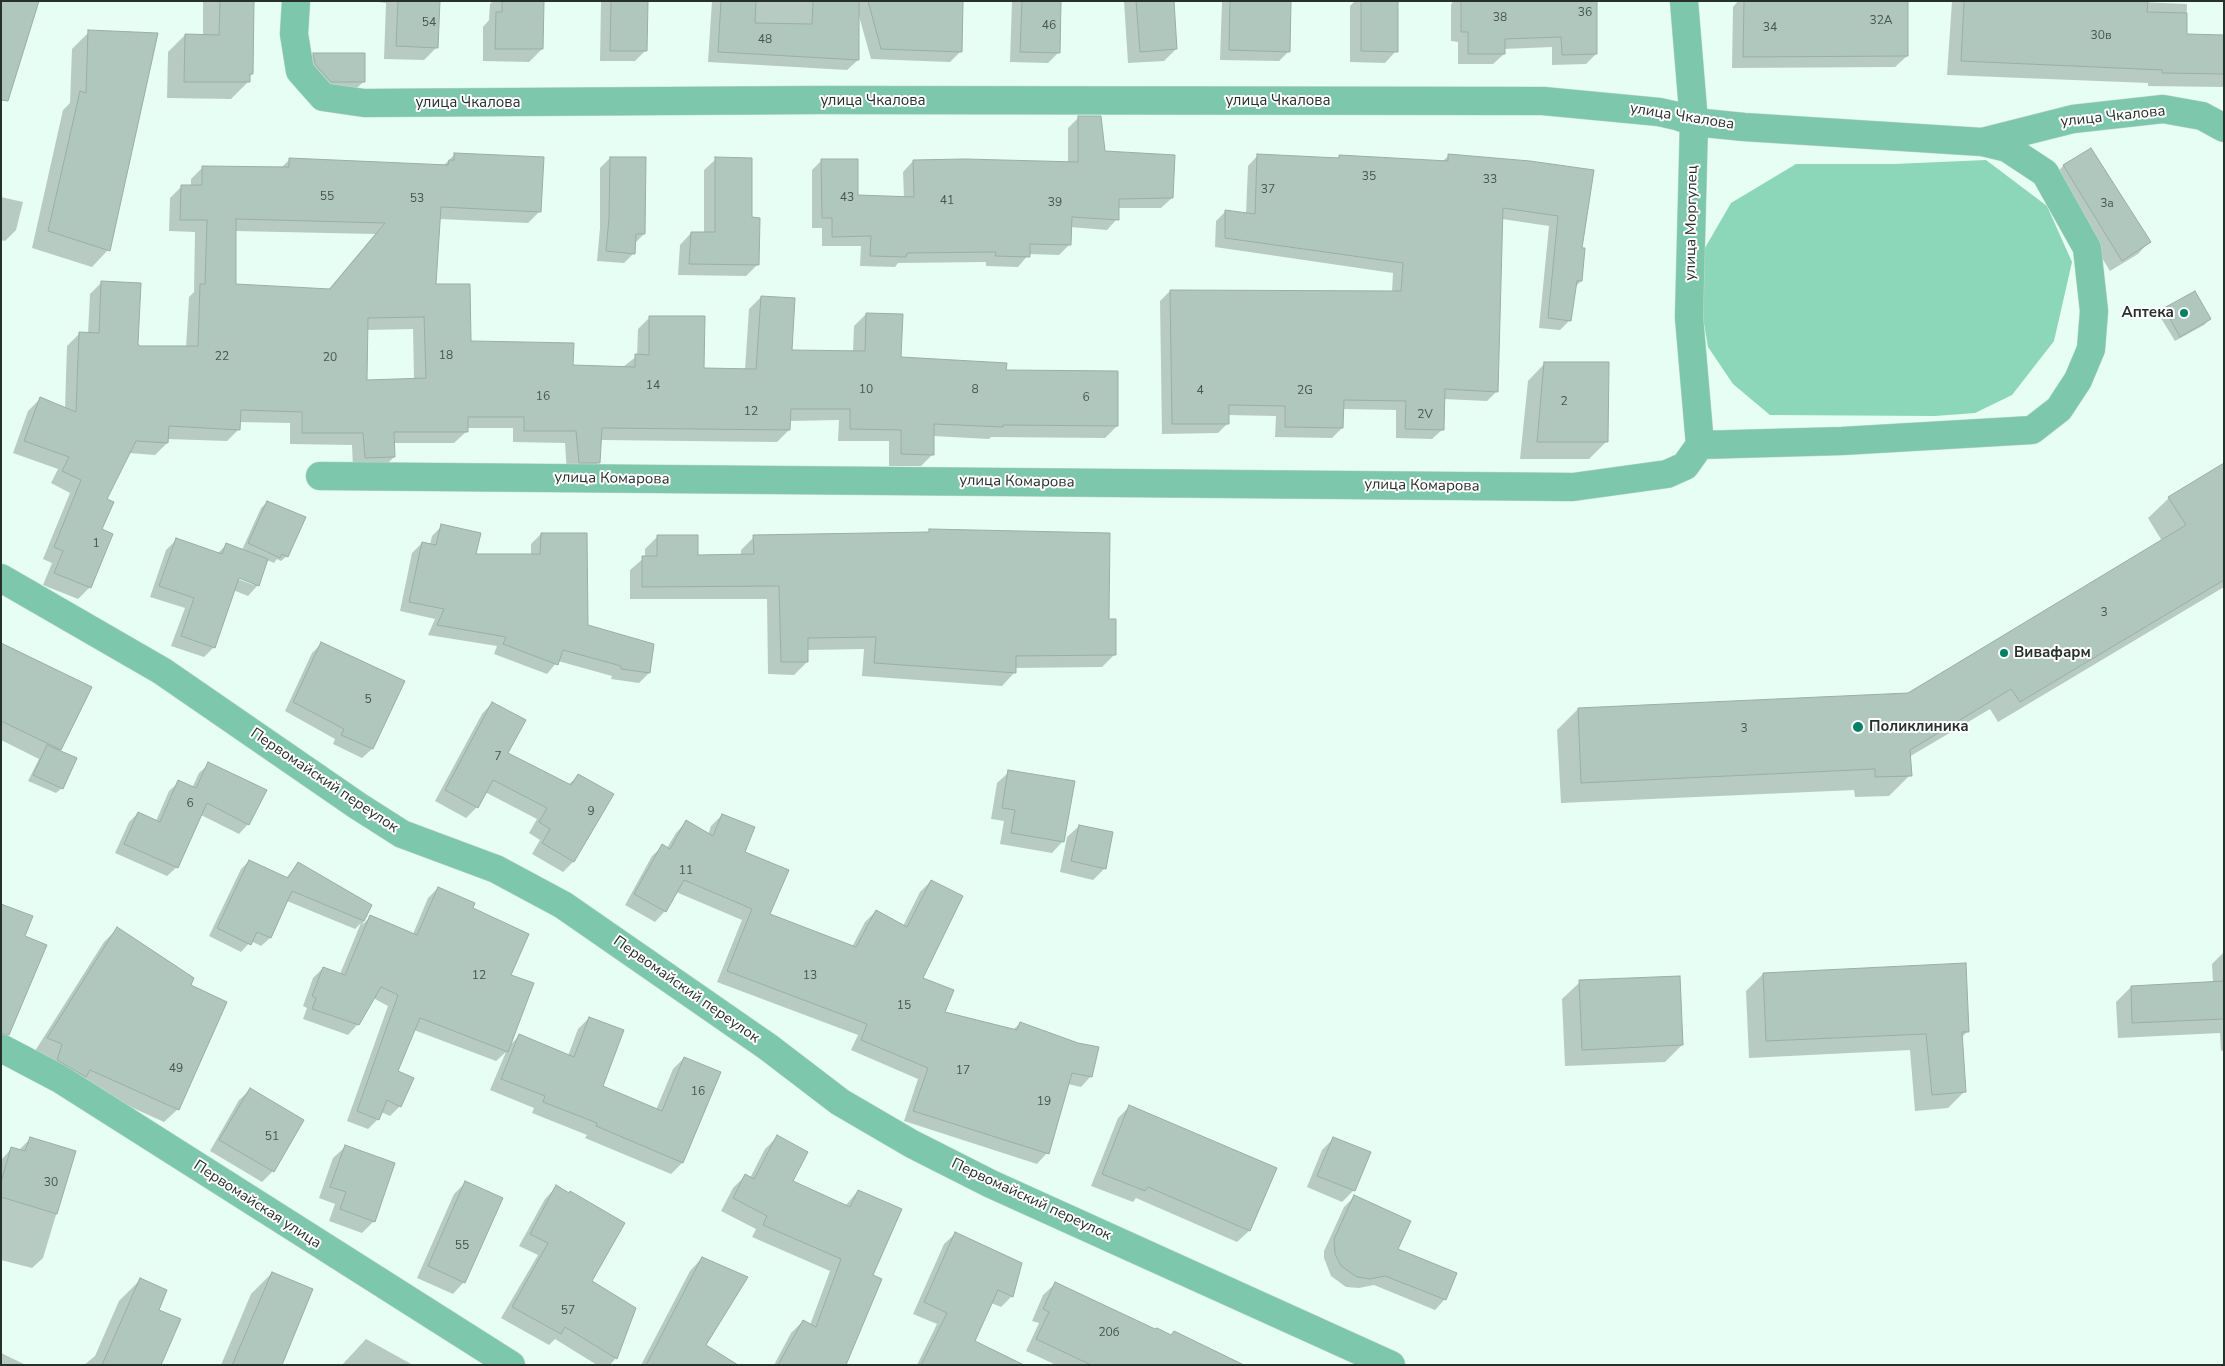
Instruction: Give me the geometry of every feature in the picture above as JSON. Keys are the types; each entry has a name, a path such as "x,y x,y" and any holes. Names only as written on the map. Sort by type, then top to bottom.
{"street":[{"name":"улица Чкалова","path":"296,1 294,34 300,71 323,97 364,103 808,100 1542,101 1659,112 1694,122 1796,132 1982,142 2073,118 2163,109 2202,116 2224,128"},
{"name":"улица Моргулец","path":"1684,1 1694,122 1689,316 1700,445"},
{"path":"1700,445 1842,441 2032,430 2059,409 2078,380 2091,349 2094,310 2087,248 2045,172 2007,148 1982,142"},
{"name":"улица Комарова","path":"320,476 1573,487 1667,474 1684,466 1700,445"},
{"name":"Первомайский переулок","path":"1,578 162,671 358,806 402,834 496,870 563,905 768,1047 840,1102 912,1144 991,1184 1392,1365"},
{"name":"Первомайская улица","path":"1,1048 60,1079 511,1365"}],"green space":[{"path":"1986,160 2047,206 2072,262 2054,341 2012,395 1975,413 1935,416 1770,415 1733,384 1708,347 1702,312 1702,253 1731,203 1796,164 1894,164"}],"building":[{"path":"1,1 39,1 8,101 1,100"},
{"path":"220,1 254,1 253,74 250,74 250,82 184,82 185,34 219,35"},
{"path":"398,1 440,1 438,48 396,46"},
{"path":"502,1 544,1 543,49 495,49 496,12 502,12"},
{"path":"611,1 648,1 647,51 610,51"},
{"path":"721,1 756,1 755,23 812,24 813,1 859,1 859,60 718,52"},
{"path":"868,1 963,1 962,52 881,49"},
{"path":"1022,1 1061,1 1060,53 1020,52"},
{"path":"1136,1 1174,1 1177,49 1140,52"},
{"path":"1230,1 1291,1 1290,52 1229,50"},
{"path":"1361,1 1398,1 1398,52 1361,51"},
{"path":"1461,1 1597,1 1597,54 1562,55 1561,37 1505,39 1505,54 1468,54 1468,32 1461,32"},
{"path":"1744,1 1908,1 1908,56 1743,57"},
{"path":"1964,1 2148,1 2147,12 2187,13 2187,34 2224,35 2224,74 2162,73 2162,70 1961,61"},
{"path":"88,30 158,33 110,251 48,231 80,91 86,93"},
{"path":"313,53 365,53 365,82 331,82 315,64"},
{"path":"1078,116 1101,116 1105,151 1175,155 1173,198 1119,199 1119,220 1072,217 1071,245 1030,244 1030,257 995,256 996,252 907,253 906,257 870,256 871,236 832,237 832,218 822,218 821,159 858,159 858,195 914,197 913,160 965,159 1078,162"},
{"path":"2091,148 2151,242 2122,261 2063,165"},
{"path":"454,153 544,157 541,212 441,207 436,284 470,284 471,341 574,343 573,365 635,367 635,354 649,355 649,316 705,316 704,368 756,369 761,296 795,298 792,350 865,351 866,313 903,314 901,357 1007,363 1006,370 1118,371 1118,426 1003,425 1003,427 934,424 934,455 901,454 901,430 850,429 850,409 791,409 790,430 602,428 600,463 579,463 576,431 524,431 524,417 468,417 468,432 394,432 395,457 365,458 363,433 302,433 302,412 241,410 240,430 169,426 168,443 136,441 107,499 114,502 102,529 113,534 91,588 54,573 63,551 54,547 81,480 62,471 69,457 24,441 40,397 76,412 79,332 99,333 101,281 141,283 138,344 140,346 198,346 200,284 205,284 207,220 180,220 181,185 202,185 202,166 289,167 289,158 448,165 449,160 454,160","holes":["236,219 385,223 330,289 236,284","424,317 426,378 367,380 368,318"]},
{"path":"1257,154 1339,158 1339,155 1448,161 1448,154 1530,161 1594,170 1582,248 1585,248 1582,281 1577,281 1571,321 1548,318 1558,216 1503,208 1498,392 1445,389 1444,430 1405,429 1406,401 1344,400 1343,428 1285,427 1285,406 1229,405 1229,424 1172,424 1170,290 1401,291 1403,263 1225,238 1225,210 1255,214"},
{"path":"610,157 646,157 645,234 636,234 635,254 606,251 609,218"},
{"path":"715,157 752,158 752,217 760,218 759,265 689,264 691,232 715,232"},
{"path":"2195,291 2211,319 2180,337 2164,308"},
{"path":"1544,362 1609,362 1608,442 1537,442"},
{"path":"2224,463 2224,580 2020,702 2011,689 1910,750 1912,776 1875,777 1875,769 1581,783 1578,708 1908,693 2186,525 2168,497"},
{"path":"267,501 306,517 288,557 282,554 280,558 248,543"},
{"path":"441,524 481,533 476,554 540,554 541,533 587,533 588,625 654,644 650,673 621,669 621,666 563,650 558,665 503,644 506,637 437,625 444,609 409,602 422,542 436,545"},
{"path":"929,529 1110,533 1109,619 1116,619 1116,655 1016,656 1016,673 874,663 876,637 808,638 808,662 781,662 779,586 642,587 642,556 657,556 657,535 698,535 698,555 754,554 753,535 929,532"},
{"path":"176,538 222,554 226,543 268,559 259,586 239,578 215,648 181,636 194,598 159,586"},
{"path":"321,642 405,681 373,749 341,735 344,729 293,702"},
{"path":"1,643 92,687 61,750 1,721"},
{"path":"492,702 526,720 508,753 571,785 578,774 614,794 574,862 542,843 550,829 539,822 547,808 493,780 478,808 445,790"},
{"path":"47,745 77,758 63,789 33,775"},
{"path":"208,762 267,790 249,825 207,803 178,868 124,844 138,812 160,822 178,780 196,788"},
{"path":"1008,770 1075,781 1064,842 1011,833 1015,810 1002,808"},
{"path":"722,814 755,827 745,852 789,870 770,914 856,947 876,910 907,927 931,880 963,896 923,978 954,990 945,1012 1017,1030 1020,1022 1078,1043 1099,1047 1092,1077 1072,1073 1049,1154 913,1111 928,1068 861,1040 867,1024 727,971 752,909 684,880 666,912 634,894 662,844 670,849 686,820 713,836"},
{"path":"1079,825 1113,832 1106,869 1071,861"},
{"path":"249,860 288,878 298,862 372,905 364,921 292,891 271,938 257,932 251,945 217,928"},
{"path":"438,887 475,903 473,908 529,934 511,975 534,983 508,1052 420,1018 398,1071 414,1078 401,1107 387,1100 379,1120 357,1111 398,995 381,987 359,1025 312,1009 316,998 312,996 323,967 345,975 370,915 417,935"},
{"path":"1,904 33,916 25,936 47,945 9,1035 1,1033"},
{"path":"117,927 194,978 191,985 227,1002 179,1110 90,1070 86,1077 57,1060 62,1044 47,1038"},
{"path":"1966,963 1969,1032 1962,1032 1966,1092 1932,1095 1926,1034 1766,1041 1763,973"},
{"path":"1680,976 1683,1045 1582,1050 1579,980"},
{"path":"2224,981 2224,1019 2132,1023 2131,986"},
{"path":"589,1017 624,1030 603,1086 662,1111 684,1057 721,1072 683,1163 596,1126 597,1123 543,1102 545,1096 501,1079 519,1034 574,1057"},
{"path":"250,1088 304,1120 274,1172 219,1140"},
{"path":"1129,1105 1277,1168 1250,1231 1148,1187 1145,1191 1102,1174"},
{"path":"777,1135 808,1152 793,1181 850,1207 858,1190 902,1209 873,1275 882,1279 846,1365 778,1365 803,1320 816,1327 841,1259 763,1225 767,1216 733,1198 745,1174 754,1179"},
{"path":"30,1137 76,1151 57,1214 1,1197 1,1182 11,1147 25,1151"},
{"path":"1333,1137 1371,1152 1355,1191 1317,1176"},
{"path":"345,1145 395,1163 375,1222 340,1209 346,1192 330,1187"},
{"path":"465,1181 503,1198 465,1283 428,1266"},
{"path":"556,1185 625,1223 592,1281 636,1308 617,1359 565,1327 561,1334 512,1307 548,1243 530,1234"},
{"path":"1354,1195 1411,1221 1398,1249 1457,1273 1446,1300 1385,1276 1370,1279 1357,1277 1341,1266 1335,1254 1334,1239"},
{"path":"955,1232 1022,1263 1013,1297 998,1290 975,1341 1024,1365 921,1365 947,1313 924,1302"},
{"path":"702,1257 748,1277 706,1345 738,1365 646,1365"},
{"path":"272,1272 313,1289 282,1365 232,1365"},
{"path":"140,1278 167,1290 159,1310 181,1319 161,1365 102,1365"},
{"path":"1055,1282 1155,1329 1157,1328 1171,1335 1174,1331 1244,1365 1091,1365 1036,1339 1049,1312 1043,1309"}],"place":[{"name":"Аптека","path":"2184,313"},
{"name":"Вивафарм","path":"2004,653"},
{"name":"Поликлиника","path":"1858,727"}]}
